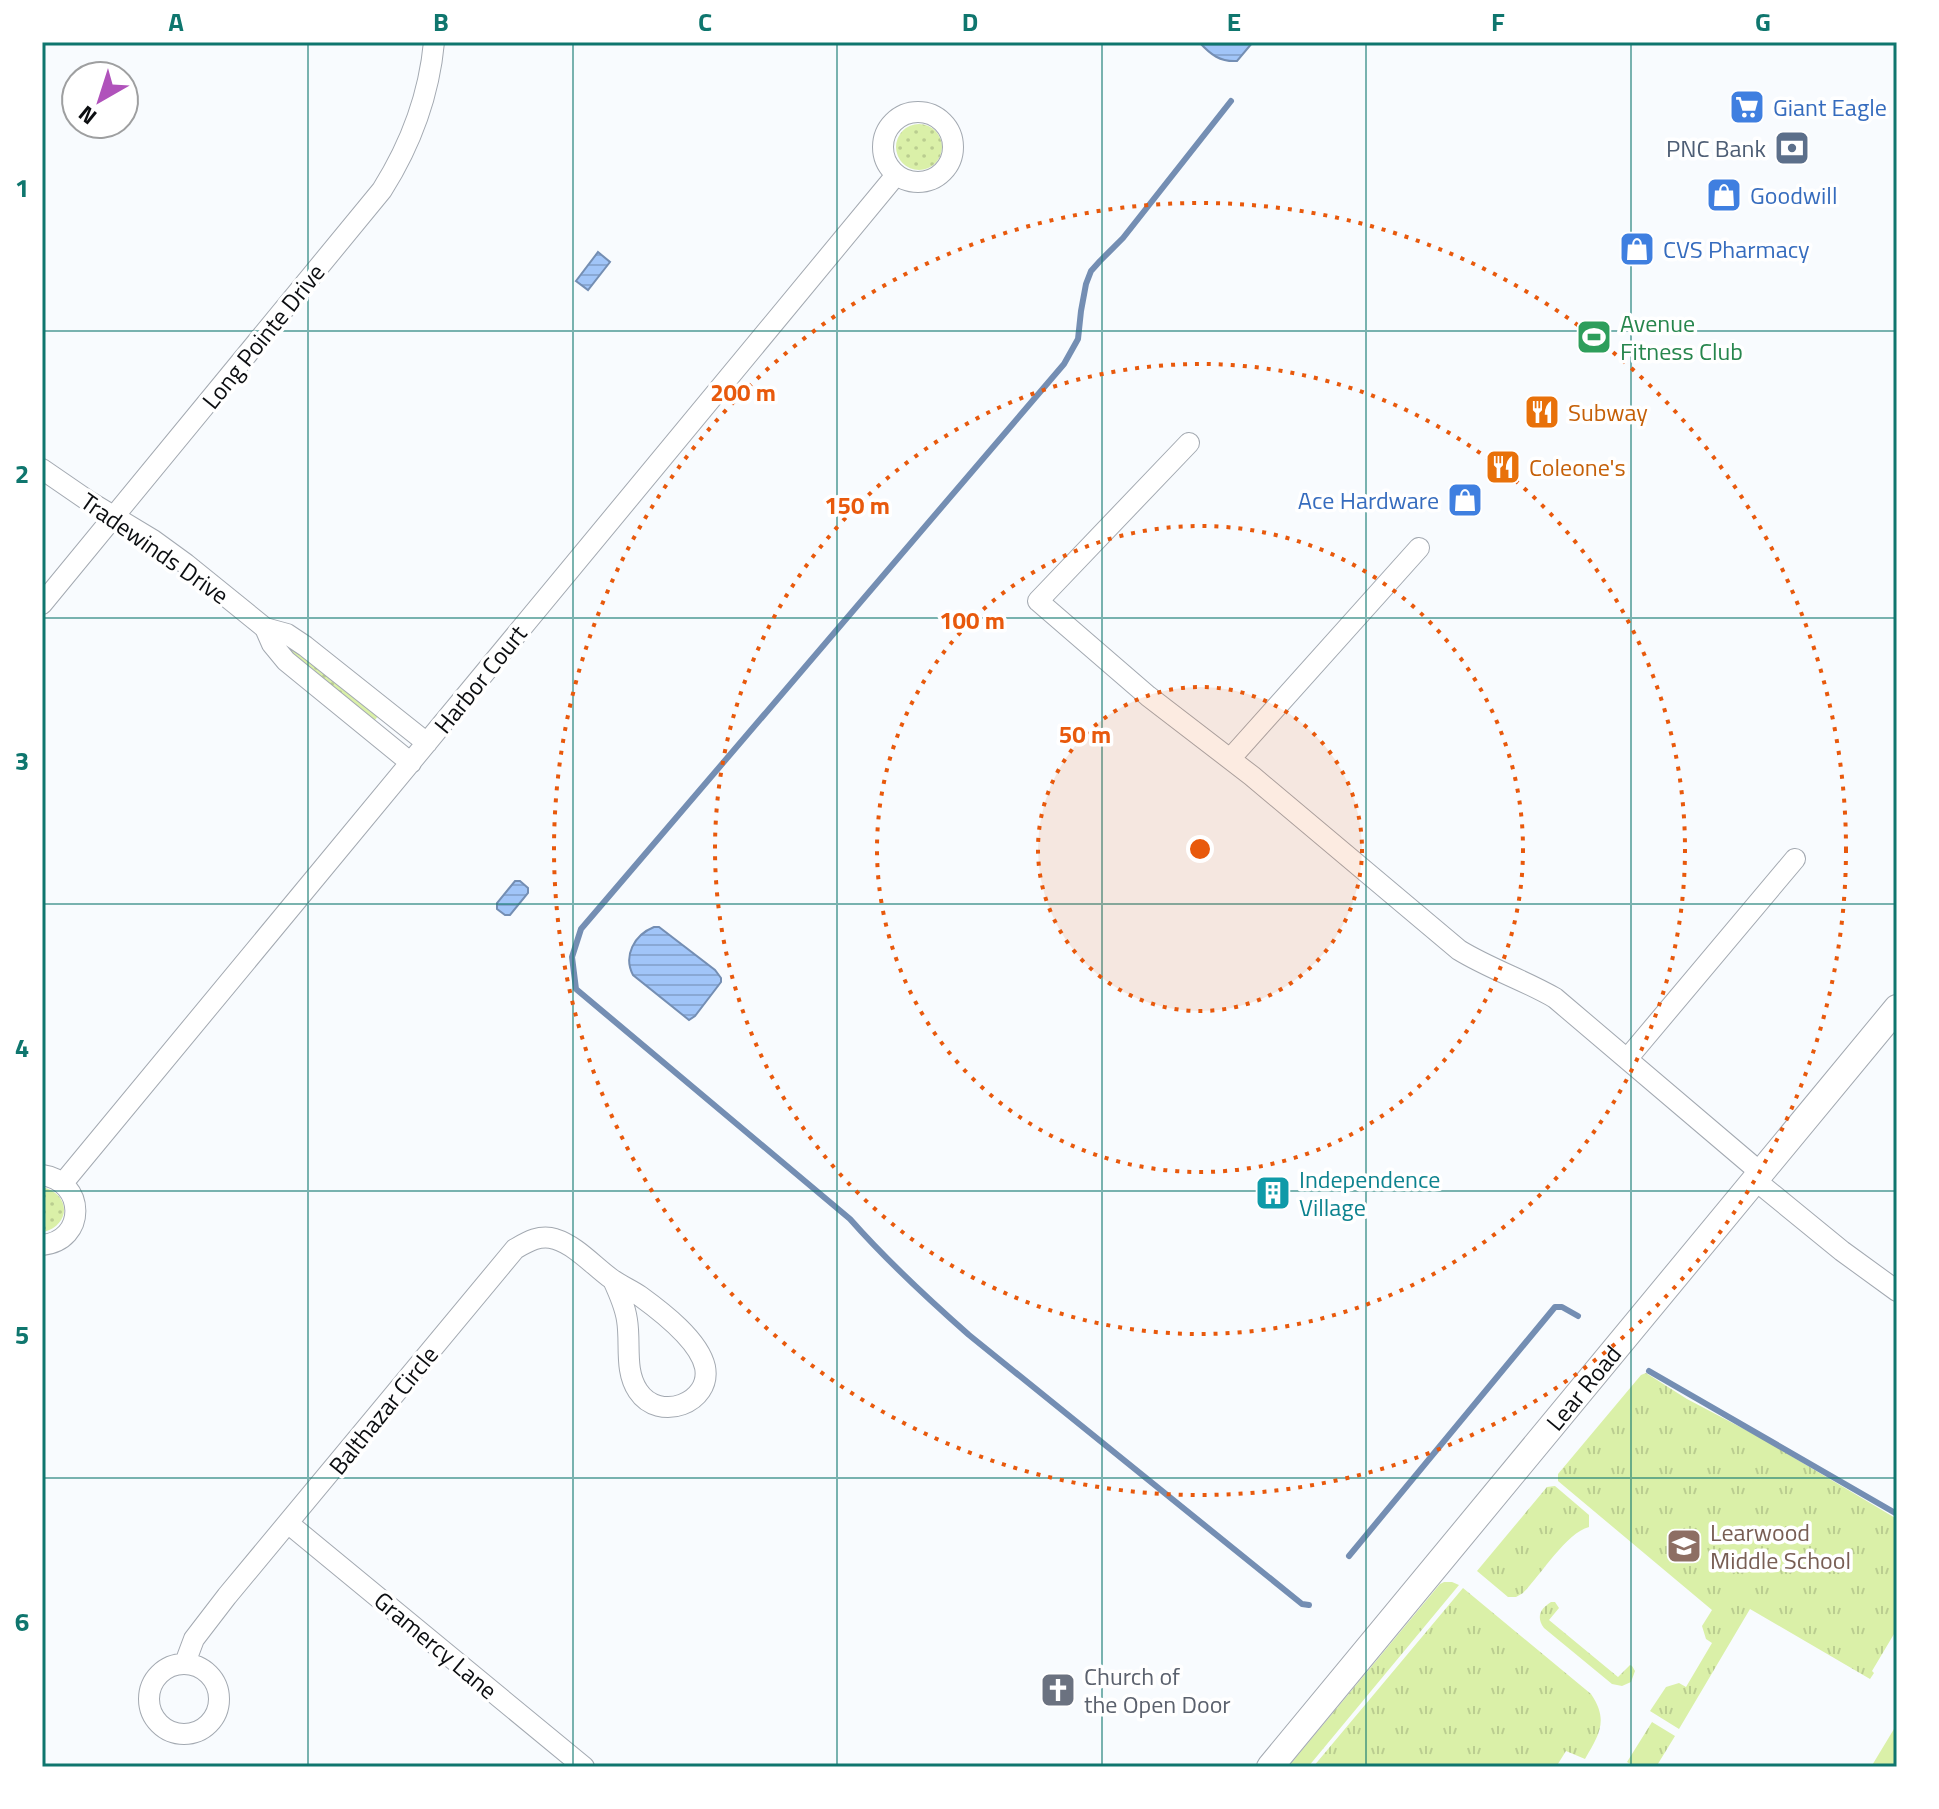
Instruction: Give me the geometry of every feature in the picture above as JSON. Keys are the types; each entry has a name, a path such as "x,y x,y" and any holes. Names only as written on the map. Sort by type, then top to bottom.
{"street":[{"name":"Long Pointe Drive","path":"42,604 382,190 418,121 434,42"},
{"name":"Harbor Court","path":"63,1183 896,175"},
{"path":"1189,443 1038,601 1148,696 1230,759 1459,950 1555,998 1842,1251 1897,1291"},
{"name":"Tradewinds Drive","path":"42,469 186,564 265,628 287,634 305,646 427,743"},
{"path":"1230,759 1419,548"},
{"name":"Tradewinds Drive","path":"265,628 272,644 286,661 411,763"},
{"path":"1627,1059 1795,859"},
{"name":"Lear Road","path":"1270,1767 1897,1008"},
{"path":"42,1175 63,1183 73,1196 76,1212 65,1236 57,1242 42,1245"},
{"name":"Balthazar Circle","path":"185,1663 194,1639 227,1596 515,1249 534,1239 553,1238 569,1246 678,1327 703,1359 706,1372 703,1385 694,1397 683,1405 670,1408 652,1404 639,1394 631,1378 627,1318 613,1280"},
{"name":"Gramercy Lane","path":"289,1524 584,1767"}],"green space":[{"path":"919,124 935,131 942,147 935,163 919,170 903,163 896,147 903,131"},
{"path":"284,641 378,716 372,724 288,654"},
{"path":"42,1187 58,1195 64,1209 59,1222 44,1232 42,1232"},
{"path":"1646,1373 1897,1519 1897,1629 1870,1679 1750,1609 1679,1729 1650,1711 1666,1687 1679,1683 1686,1687 1712,1643 1706,1639 1702,1626 1712,1610 1558,1481 1558,1474 1641,1375"},
{"path":"1555,1486 1589,1515 1589,1527 1563,1546 1523,1593 1508,1597 1477,1571 1547,1487"},
{"path":"1440,1584 1459,1585 1308,1767 1288,1767"},
{"path":"1463,1588 1591,1694 1601,1720 1598,1735 1585,1759 1566,1751 1556,1767 1313,1767"},
{"path":"1551,1602 1559,1608 1549,1620 1618,1677 1632,1666 1635,1671 1631,1682 1622,1686 1612,1684 1544,1628 1540,1614"},
{"path":"1652,1722 1675,1736 1656,1767 1646,1764 1635,1767 1627,1762"},
{"path":"1897,1724 1897,1767 1871,1767"}],"water":[{"path":"1199,42 1253,42 1237,61 1231,61 1216,57"},
{"path":"598,252 610,262 588,290 576,281"},
{"path":"515,881 528,888 528,893 510,915 505,915 497,909 497,903"},
{"path":"659,927 721,978 721,982 689,1020 633,975 630,968 632,947 641,935"}],"waterway":[{"path":"1231,101 1123,238 1091,271 1086,284 1078,339 1064,364 581,929 572,957 576,989 850,1219 878,1250 969,1335 1302,1604 1309,1605"},
{"path":"1349,1556 1555,1307 1562,1307 1578,1316"},
{"path":"1649,1371 1897,1514"}],"place":[{"name":"Giant Eagle","path":"1747,107"},
{"name":"PNC Bank","path":"1792,148"},
{"name":"Goodwill","path":"1724,195"},
{"name":"CVS Pharmacy","path":"1637,249"},
{"name":"Avenue Fitness Club","path":"1594,337"},
{"name":"Subway","path":"1542,412"},
{"name":"Coleone's","path":"1503,467"},
{"name":"Ace Hardware","path":"1465,500"},
{"name":"Independence Village","path":"1273,1193"},
{"name":"Learwood Middle School","path":"1684,1546"},
{"name":"Church of the Open Door","path":"1058,1690"}]}
